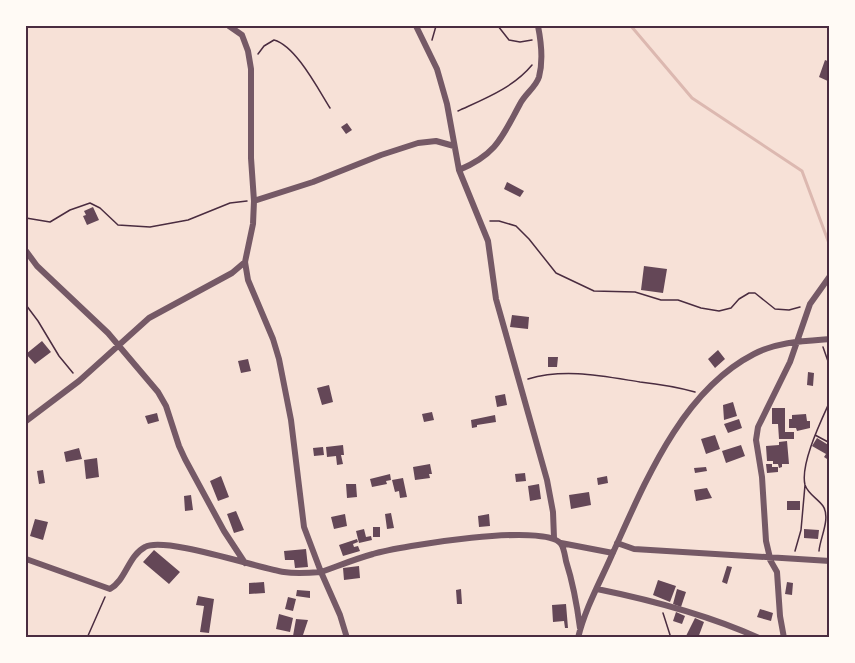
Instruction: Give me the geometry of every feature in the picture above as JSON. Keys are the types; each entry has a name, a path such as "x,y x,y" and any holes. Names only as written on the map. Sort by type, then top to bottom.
{"street":[{"path":"229,26 242,35 249,56 252,91 251,158 254,224 245,262 248,280 279,359 291,420 304,527 347,638"},
{"path":"416,26 440,78 459,170 488,241 496,299 547,480 553,512 554,538"},
{"path":"459,170 482,158 501,140 520,104 537,81 541,38 538,26"},
{"path":"254,201 411,145 436,141 454,146"},
{"path":"26,251 37,266 86,311 150,381 166,406 185,459 224,531 245,564"},
{"path":"26,421 80,381 148,318 232,273 245,262"},
{"path":"784,638 777,572 770,558 766,541 762,477 756,440 758,427 790,362 810,304 830,276"},
{"path":"578,638 587,607 641,492 695,400 723,374 751,355 770,346 830,339"},
{"path":"26,559 110,589 118,583 145,546 164,545 296,573 321,572 374,554 419,545 490,536 540,535 554,538 561,543 613,553"},
{"path":"561,543 573,584 580,628"},
{"path":"617,543 634,549 666,549 791,560 830,561"},
{"path":"597,589 729,625 759,638"}],"path":[{"path":"428,49 436,26"},
{"path":"498,26 509,40 514,42 541,38"},
{"path":"249,56 255,56 269,42 279,41 303,64 330,108"},
{"path":"449,115 520,78 540,55"},
{"path":"26,218 50,222 70,210 90,203 100,208 118,225 150,227 188,220 230,203 242,200 254,201"},
{"path":"480,221 499,221 516,226 555,273 594,291 641,293 661,300 678,300 719,311 731,308 749,293 759,295 779,310 789,310 810,304"},
{"path":"26,305 59,356 80,381"},
{"path":"822,340 830,367"},
{"path":"519,381 550,373 567,373 659,384 702,394"},
{"path":"791,560 801,530 809,451 830,401"},
{"path":"815,435 830,443"},
{"path":"805,485 826,512 818,561"},
{"path":"87,638 110,589"},
{"path":"661,605 671,638"}],"building":[{"path":"825,60 830,62 830,82 819,77"},
{"path":"347,123 352,130 346,134 341,127"},
{"path":"507,182 524,191 520,197 504,189"},
{"path":"93,207 99,220 87,225 83,216 86,215 84,211"},
{"path":"644,266 667,269 663,293 641,290"},
{"path":"512,315 529,317 528,329 510,327"},
{"path":"42,341 51,352 35,364 26,354"},
{"path":"718,350 725,359 715,368 708,359"},
{"path":"548,357 558,357 557,367 548,367"},
{"path":"248,359 251,371 241,373 238,361"},
{"path":"808,372 814,373 813,386 807,385"},
{"path":"329,385 333,402 322,405 317,388"},
{"path":"505,394 507,405 497,407 495,396"},
{"path":"733,402 737,416 724,420 723,405"},
{"path":"772,408 785,408 785,432 794,432 794,439 779,439 778,424 772,424"},
{"path":"432,412 434,420 424,422 422,414"},
{"path":"157,413 159,421 148,424 145,416"},
{"path":"806,414 807,421 810,421 810,428 797,431 796,428 789,428 789,419 792,419 792,415"},
{"path":"495,415 496,422 472,428 471,420"},
{"path":"739,419 742,428 728,433 724,424"},
{"path":"715,435 720,449 706,454 701,439"},
{"path":"817,438 830,446 830,461 824,457 826,454 812,446"},
{"path":"787,441 789,464 782,464 779,468 778,464 773,464 773,461 767,461 766,446 779,445 779,442"},
{"path":"343,445 344,455 341,455 343,464 337,465 336,456 327,457 326,447"},
{"path":"741,445 745,456 726,463 722,451"},
{"path":"323,447 324,455 314,456 313,448"},
{"path":"79,448 82,459 66,462 64,452"},
{"path":"97,458 99,477 86,479 84,460"},
{"path":"430,464 432,474 429,474 430,478 415,480 413,467"},
{"path":"766,464 778,467 778,472 767,473"},
{"path":"706,467 707,471 695,473 694,468"},
{"path":"43,470 45,483 39,484 37,471"},
{"path":"525,473 526,481 516,482 515,474"},
{"path":"390,474 391,480 386,481 387,484 372,487 370,479"},
{"path":"221,476 229,497 218,501 210,481"},
{"path":"607,476 608,483 598,485 597,478"},
{"path":"403,478 407,497 400,498 399,491 395,492 392,480"},
{"path":"346,484 356,484 357,497 347,498"},
{"path":"539,484 541,499 530,501 528,486"},
{"path":"707,488 712,498 696,501 694,490"},
{"path":"589,492 591,505 571,509 569,495"},
{"path":"191,495 193,510 185,511 184,496"},
{"path":"787,501 800,501 800,510 787,510"},
{"path":"236,511 244,530 234,533 227,514"},
{"path":"391,513 394,528 387,529 385,514"},
{"path":"345,514 347,526 334,529 331,517"},
{"path":"489,514 490,526 479,527 478,516"},
{"path":"35,519 48,522 43,540 30,536"},
{"path":"373,527 380,527 380,537 373,537"},
{"path":"364,529 366,537 371,536 372,540 359,543 356,531"},
{"path":"804,529 819,530 818,539 804,538"},
{"path":"357,539 358,542 353,544 354,547 358,546 360,551 343,556 339,545"},
{"path":"306,549 308,567 295,568 294,560 285,560 284,551"},
{"path":"154,550 180,572 169,584 143,562"},
{"path":"359,566 360,578 344,580 343,568"},
{"path":"727,566 732,567 727,584 722,582"},
{"path":"658,580 676,586 670,602 653,595"},
{"path":"264,582 265,593 249,594 249,583"},
{"path":"787,582 793,583 792,595 785,594"},
{"path":"461,589 462,604 457,604 456,590"},
{"path":"677,589 686,592 681,607 673,604"},
{"path":"297,590 310,591 310,598 296,596"},
{"path":"198,596 214,599 209,633 200,632 204,606 196,605"},
{"path":"288,597 296,599 293,611 285,609"},
{"path":"566,604 568,628 565,628 564,621 553,622 552,605"},
{"path":"760,609 773,613 771,621 757,617"},
{"path":"676,612 685,616 682,624 673,621"},
{"path":"279,614 293,618 290,632 276,629"},
{"path":"695,618 704,622 698,638 690,638 686,636"},
{"path":"296,619 308,620 302,638 293,636"}],"waterway":[{"path":"631,26 692,98 802,171 830,246"}]}
